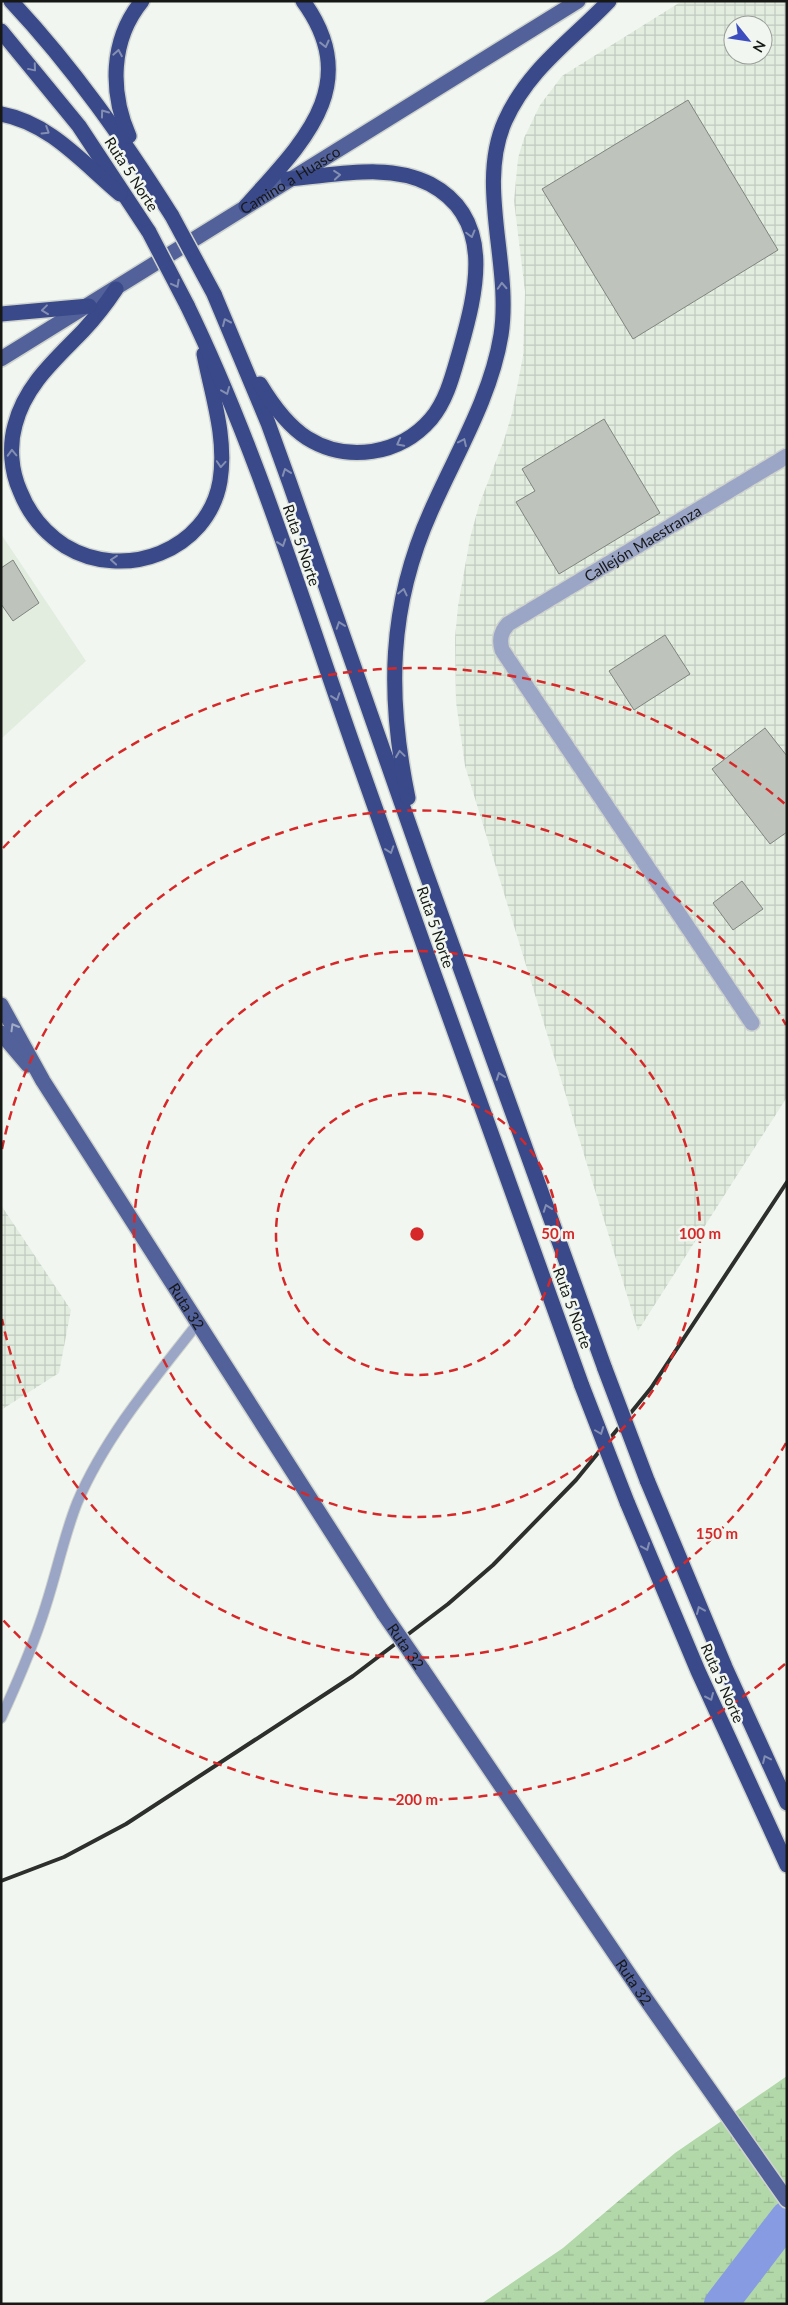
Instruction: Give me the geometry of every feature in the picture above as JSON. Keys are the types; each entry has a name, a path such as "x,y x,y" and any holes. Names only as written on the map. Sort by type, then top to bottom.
{"highway":[{"name":"Ruta 5 Norte","path":"11,1 88,92 142,167 172,216 214,294 294,493 425,870 605,1369 647,1480 706,1624 787,1803"},
{"path":"142,1 126,23 120,39 115,71 121,118 142,167"},
{"path":"246,206 311,128 324,100 327,86 327,55 319,26 303,1"},
{"path":"425,870 401,764 396,729 393,674 394,645 402,595 409,566 431,511 482,400 499,348 502,326 502,283 494,182 498,142 513,105 536,71 609,1"},
{"name":"Ruta 5 Norte","path":"1,32 79,126 132,204 149,232 200,330 225,387 259,478 448,1017 582,1386 627,1502 698,1671 787,1865"},
{"path":"1,114 27,121 54,136 132,204"},
{"path":"238,350 269,398 296,430 318,443 348,452 377,451 392,447 407,439 430,420 438,409 451,380 470,315 476,272 472,236 467,221 454,200 429,184 417,179 391,174 357,173 288,179"},
{"path":"116,289 85,329 37,380 20,407 14,426 11,456 17,485 24,501 41,526 66,546 91,557 124,561 145,558 166,551 191,536 209,513 216,498 220,482 222,446 200,330"},
{"path":"1,314 89,306"}],"main road":[{"name":"Camino a Huasco","path":"1,359 89,306 288,179 578,1"},
{"name":"Ruta 32","path":"1,1005 43,1081 384,1614 645,1998 787,2200"},
{"name":"Ruta 32","path":"1,1033 43,1081"}],"street":[{"name":"Callejón Maestranza","path":"752,1023 502,650 501,635 508,624 787,456"}],"lane":[{"path":"1,1718 33,1643 46,1607 66,1532 91,1474 135,1405 198,1323"}],"shaded area":[{"path":"682,1 787,1 787,1097 638,1331 465,766 456,702 455,638 458,606 470,538 479,505 504,440 512,413 523,356 525,292 514,201 518,158 524,138 540,105 562,76"},
{"path":"1,534 86,661 1,739"},
{"path":"1,1205 71,1310 59,1373 1,1410"}],"green space":[{"path":"787,2076 787,2304 481,2304 563,2248 675,2153"}],"building":[{"path":"688,100 778,250 633,339 542,189"},
{"path":"604,419 660,513 559,574 516,502 535,491 522,469"},
{"path":"13,560 39,603 13,621 1,604 1,568"},
{"path":"665,635 690,674 634,710 609,671"},
{"path":"765,728 787,756 787,832 770,844 712,769"},
{"path":"742,881 763,909 733,930 713,903"}],"waterway":[{"path":"721,2304 787,2218"}],"railway":[{"path":"1,1881 64,1857 126,1824 353,1676 448,1604 493,1565 576,1480 651,1388 787,1182"}]}
